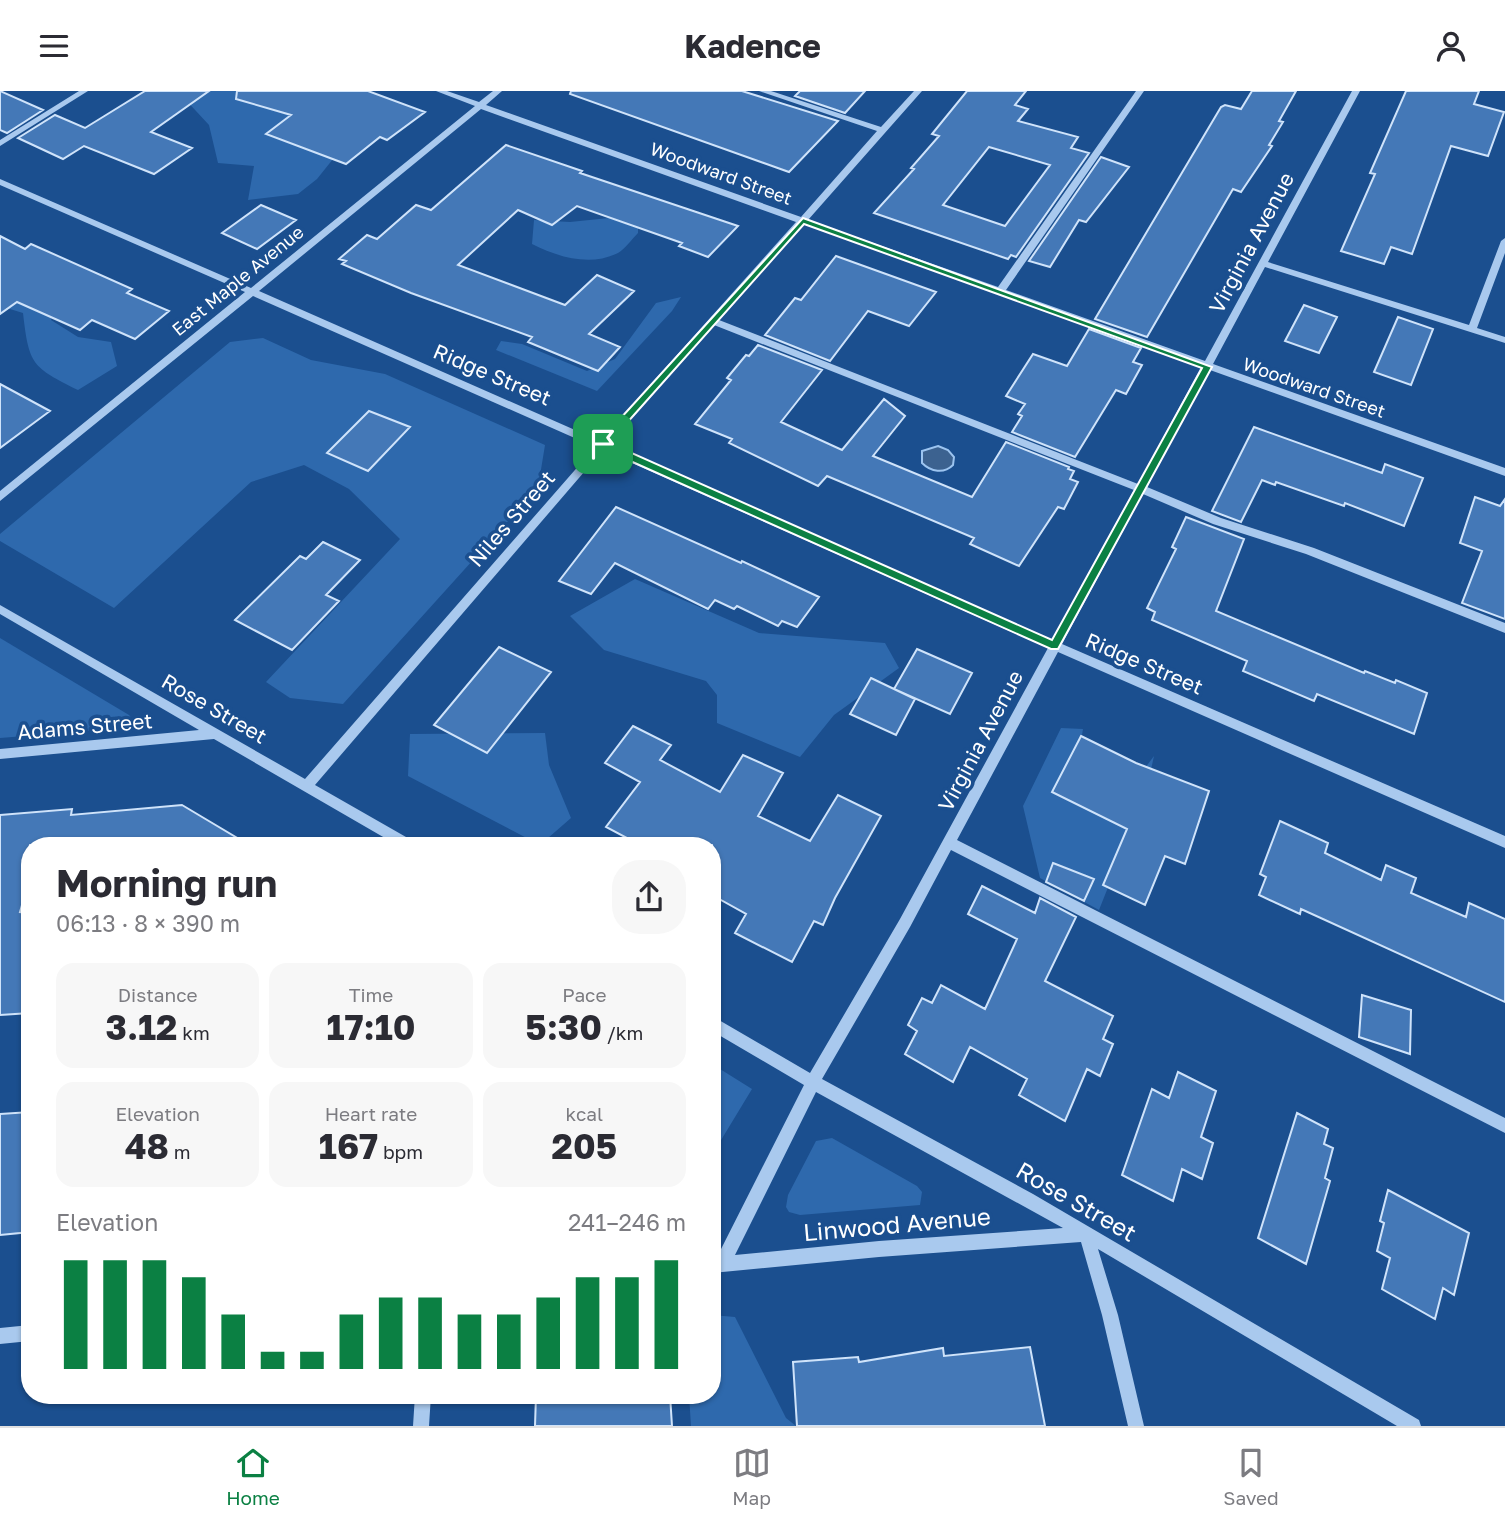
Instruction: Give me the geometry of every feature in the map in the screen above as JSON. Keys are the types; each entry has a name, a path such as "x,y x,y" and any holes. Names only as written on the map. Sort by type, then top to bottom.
{"street":[{"path":"0,144 84,91"},
{"name":"Woodward Street","path":"440,91 1505,472"},
{"name":"East Maple Avenue","path":"0,497 498,91"},
{"path":"763,91 884,131"},
{"name":"Niles Street","path":"306,786 603,444 918,91"},
{"path":"1000,292 1140,91"},
{"name":"Virginia Avenue","path":"721,1256 813,1082 948,842 1356,91"},
{"name":"Ridge Street","path":"0,182 603,444 1054,646 1505,842"},
{"path":"1472,329 1505,241"},
{"path":"1263,263 1505,340"},
{"path":"713,321 1217,521 1310,551 1505,628"},
{"name":"Rose Street","path":"0,609 394,837"},
{"name":"Adams Street","path":"0,754 215,734"},
{"path":"948,842 1505,1126"},
{"name":"Rose Street","path":"721,1028 1086,1234 1413,1426"},
{"path":"1086,1234 1110,1315 1136,1426"},
{"name":"Linwood Avenue","path":"721,1264 1086,1234"},
{"path":"0,1336 21,1334"},
{"path":"421,1426 422,1404"}],"shaded area":[{"path":"183,91 274,91 357,135 366,150 333,159 317,179 298,194 248,200 254,166 218,163 209,125 183,97"},
{"path":"638,215 638,233 621,251 607,257 574,259 532,244 534,220 570,222"},
{"path":"0,294 53,310 51,320 78,337 111,342 117,366 78,390 51,376 31,354 23,313 0,306"},
{"path":"681,297 672,311 597,391 496,350 501,341 522,344 587,371 615,359 656,303"},
{"path":"263,338 311,360 385,374 545,445 538,488 343,704 290,698 266,682 400,539 349,489 304,465 251,482 114,608 0,541 0,534 230,342"},
{"path":"938,446 948,450 954,457 953,465 942,471 933,470 922,463 922,451"},
{"path":"635,579 759,633 885,643 899,668 834,715 800,757 717,723 717,695 706,681 604,650 570,616"},
{"path":"0,638 129,715 133,720 125,728 0,738"},
{"path":"1061,728 1083,729 1074,782 1124,796 1154,756 1146,792 1099,910 1040,878 1023,806"},
{"path":"545,733 549,765 571,818 549,837 525,837 408,776 410,734"},
{"path":"721,1070 752,1089 721,1140"},
{"path":"832,1138 917,1186 922,1192 920,1205 800,1215 789,1212 786,1207 788,1195 816,1141"},
{"path":"721,1316 735,1317 786,1418 796,1426 691,1426 690,1404 721,1404"}],"building":[{"path":"0,91 43,110 7,133 0,130"},
{"path":"145,91 209,91 151,132 192,148 154,174 84,146 63,159 18,138 55,115 85,128"},
{"path":"237,91 368,91 425,112 387,140 380,137 346,164 266,134 291,115 236,99"},
{"path":"571,91 742,91 838,121 789,172 570,94"},
{"path":"800,91 865,91 845,113 795,96"},
{"path":"967,91 1026,91 1015,105 1028,109 1018,121 1078,137 1071,148 1089,153 1016,257 1011,255 1008,259 874,213 914,169 911,168 939,136 932,134","holes":["989,147 1050,165 1005,226 943,205"]},
{"path":"1252,91 1296,91 1279,121 1283,122 1269,145 1272,146 1241,192 1233,189 1147,337 1095,319 1221,107 1225,105 1241,109"},
{"path":"1406,91 1479,91 1474,104 1504,112 1488,156 1451,146 1412,254 1391,247 1384,264 1341,251 1375,174 1370,173"},
{"path":"506,145 738,226 708,257 679,246 682,243 577,206 552,225 518,210 458,265 565,305 597,275 634,291 589,334 620,347 598,371 528,342 532,337 411,293 342,264 346,261 339,259 367,235 377,239 416,205 431,210"},
{"path":"1101,157 1129,167 1086,222 1079,220 1050,267 1029,261"},
{"path":"261,205 296,220 257,249 222,233"},
{"path":"0,236 25,249 31,244 132,289 127,293 169,311 135,339 92,320 80,330 17,302 0,314"},
{"path":"836,256 936,292 909,326 868,311 830,361 765,335 795,298 801,300"},
{"path":"1304,305 1337,317 1319,353 1285,341"},
{"path":"1398,317 1433,329 1411,385 1374,372"},
{"path":"1089,329 1141,348 1133,362 1142,365 1126,394 1116,390 1075,457 1012,432 1022,416 1018,414 1025,404 1006,396 1033,354 1067,366"},
{"path":"758,345 822,370 781,422 842,450 884,399 905,416 873,456 972,497 1006,442 1069,467 1068,469 1074,471 1070,479 1078,482 1064,509 1058,507 1019,566 970,544 974,538 827,476 818,486 729,443 732,439 695,424 731,380 727,378"},
{"path":"0,384 50,411 0,448"},
{"path":"369,411 410,427 368,471 327,453"},
{"path":"1254,427 1382,473 1385,464 1423,478 1404,526 1345,503 1344,506 1276,482 1275,485 1262,480 1241,522 1212,511"},
{"path":"1475,497 1500,506 1505,499 1505,619 1462,603 1482,551 1460,543"},
{"path":"616,507 819,597 797,627 782,621 778,626 737,606 734,609 715,600 708,609 615,563 591,594 559,581"},
{"path":"1186,517 1244,539 1216,611 1364,673 1365,671 1395,683 1396,680 1427,693 1414,734 1317,694 1314,701 1243,671 1247,661 1152,620 1155,612 1147,608 1176,549 1172,547"},
{"path":"323,542 360,560 326,595 339,601 292,650 235,620 300,556 306,559"},
{"path":"499,647 551,672 487,753 434,725"},
{"path":"917,649 972,673 950,714 894,689"},
{"path":"871,678 915,699 896,735 850,714"},
{"path":"633,726 671,745 660,760 720,792 743,755 783,773 758,816 810,841 838,795 881,816 823,925 814,921 792,962 735,933 746,914 721,900 721,837 625,837 606,827 640,782 605,763"},
{"path":"1081,736 1136,763 1209,791 1185,864 1165,856 1145,905 1103,885 1127,829 1052,792"},
{"path":"182,805 236,837 21,837 21,1014 0,1015 0,815 72,809 71,815"},
{"path":"1280,821 1328,843 1325,853 1381,880 1386,865 1416,878 1411,893 1466,917 1469,903 1505,919 1505,1002 1301,909 1300,914 1259,895 1266,877 1260,874"},
{"path":"1053,863 1094,879 1084,901 1046,882"},
{"path":"982,886 1035,913 1040,898 1076,917 1045,981 1113,1016 1103,1039 1113,1044 1100,1076 1087,1069 1065,1121 1019,1095 1027,1079 970,1047 953,1082 905,1054 917,1031 908,1025 922,998 932,1003 941,985 985,1009 1017,939 968,914"},
{"path":"1362,995 1411,1010 1410,1054 1359,1037"},
{"path":"1178,1072 1216,1091 1201,1137 1213,1143 1202,1179 1182,1169 1173,1201 1122,1175 1152,1089 1169,1098"},
{"path":"21,1113 21,1233 0,1235 0,1114"},
{"path":"1297,1113 1328,1129 1324,1144 1333,1148 1325,1178 1330,1181 1306,1264 1258,1238"},
{"path":"1388,1190 1469,1233 1454,1295 1443,1288 1435,1319 1382,1289 1390,1258 1377,1251 1384,1223 1380,1221"},
{"path":"1030,1347 1045,1426 797,1426 793,1362 858,1357 859,1362 943,1348 944,1356"},
{"path":"536,1404 671,1404 672,1426 535,1426"}],"route":[{"path":"803,221 1207,367 1054,646 603,444 803,221"}]}
